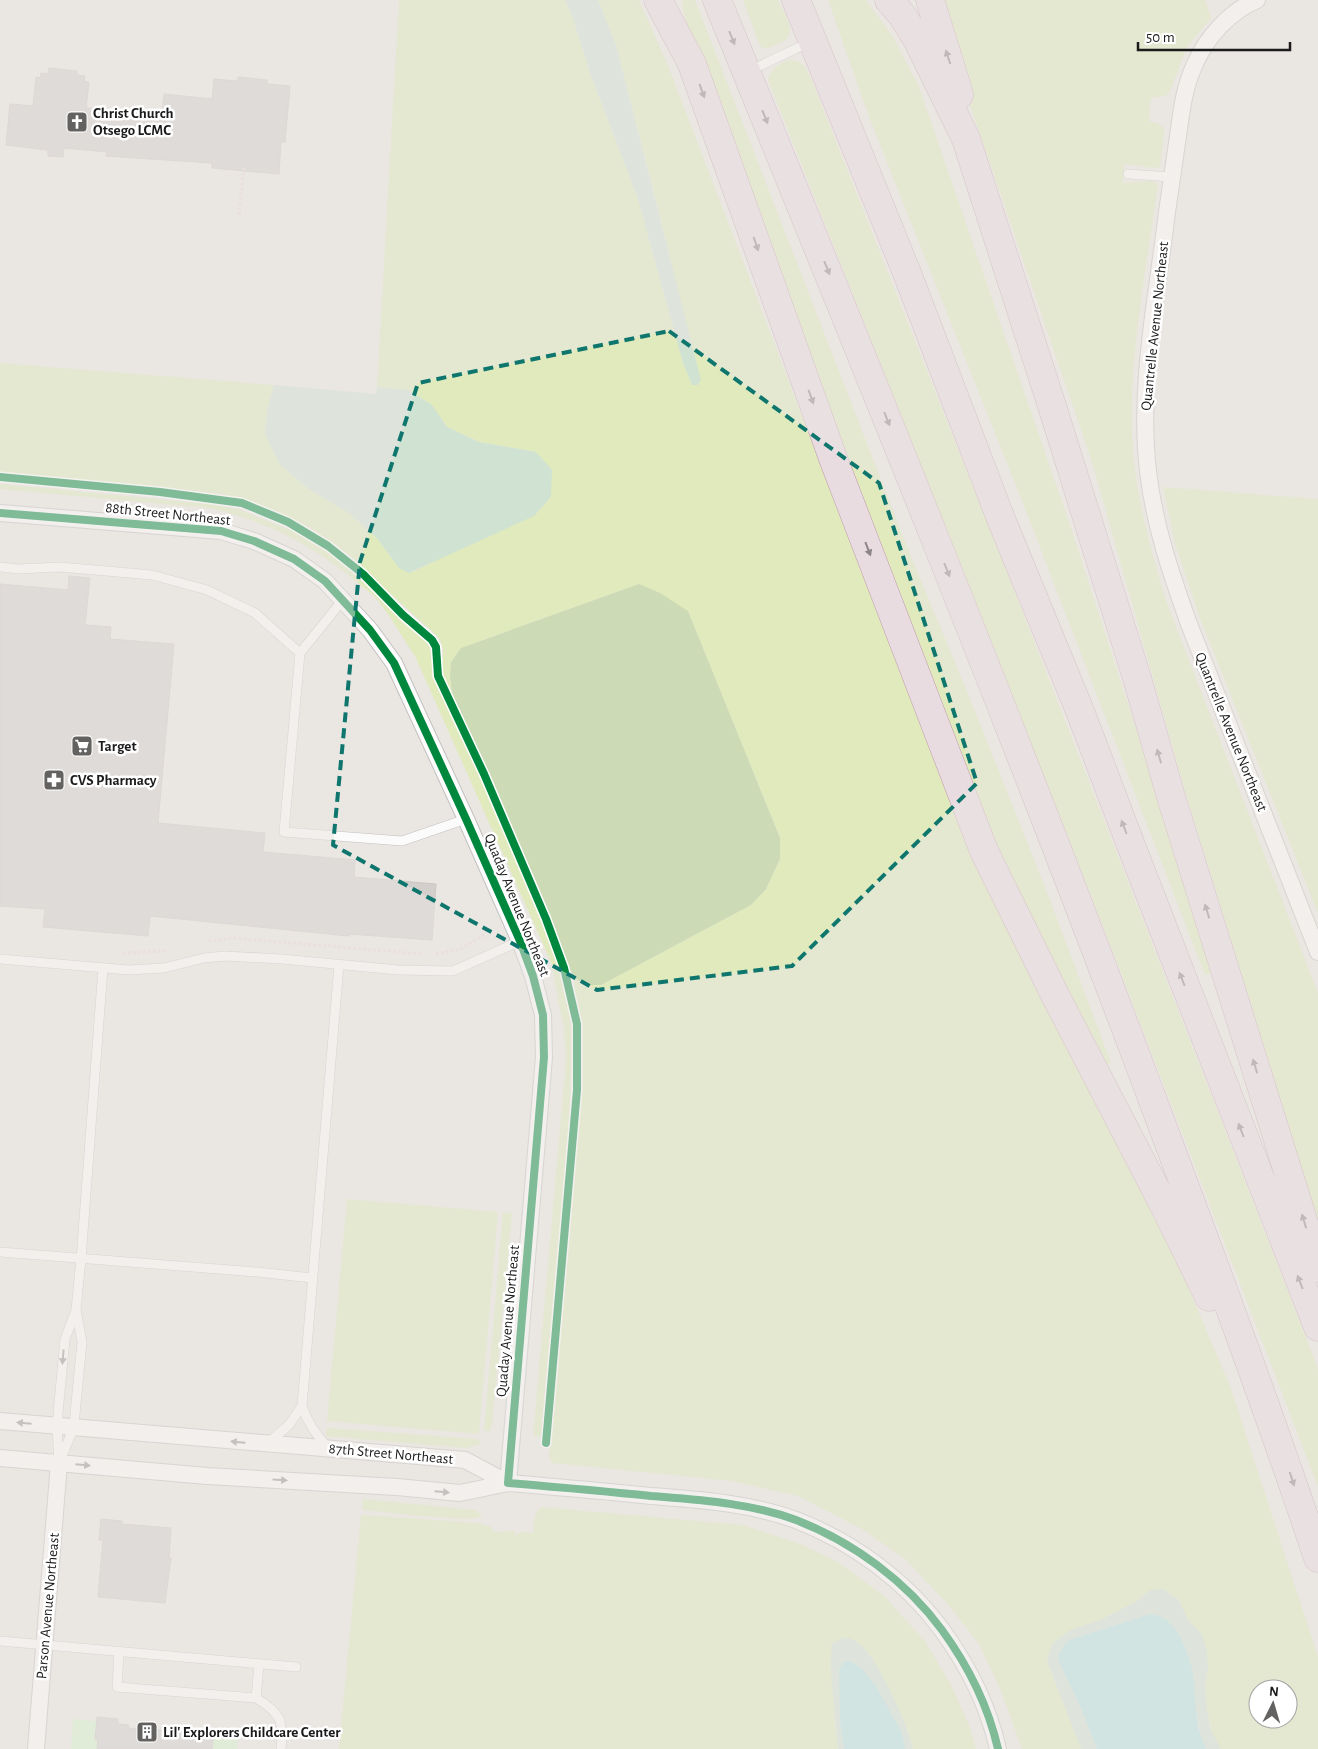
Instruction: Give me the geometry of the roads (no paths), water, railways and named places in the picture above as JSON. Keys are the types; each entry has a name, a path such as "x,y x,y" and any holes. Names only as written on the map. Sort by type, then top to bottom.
{"highway":[{"path":"658,0 692,64"},
{"path":"675,0 692,64 834,461 984,851 1055,995 1166,1209 1276,1433"},
{"path":"796,0 907,273 1000,519 1080,711 1318,1327"},
{"path":"889,0 902,15 917,39 966,139"},
{"path":"930,0 956,84 966,139 1058,424 1137,678 1171,797 1318,1268"},
{"path":"718,2 841,303 1066,870 1276,1433 1318,1558"}],"street":[{"name":"Quantrelle Avenue Northeast","path":"1257,0 1233,14 1219,28 1195,63 1187,85 1172,177 1148,363 1146,412 1148,472 1157,523 1169,568 1189,624 1318,952"},
{"name":"88th Street Northeast","path":"0,513 221,531 254,541 294,559 325,581 342,601"},
{"name":"Quaday Avenue Northeast","path":"342,601 370,630 394,663 520,941 533,976 543,1015 544,1057 508,1483"},
{"name":"87th Street Northeast","path":"0,1421 465,1460 508,1483"},
{"path":"0,1458 207,1476 397,1487 460,1493 508,1483 696,1500 747,1507 796,1520 839,1540 878,1565 929,1612 958,1651 976,1682 992,1723 998,1749"},
{"name":"Parson Avenue Northeast","path":"36,1749 46,1644 59,1463"}],"lane":[{"path":"747,72 812,41"},
{"path":"1128,174 1172,177"},
{"path":"0,567 18,569 60,567 152,574 207,590 255,613 300,653"},
{"path":"342,601 300,653 284,832 402,840 466,819"},
{"path":"0,959 129,970 164,968 204,958 225,956 398,970 453,971 520,941"},
{"path":"330,1449 317,1437 310,1426 302,1406 339,964"},
{"path":"59,1463 57,1426 65,1339 76,1310 103,968"},
{"path":"0,1252 312,1278"},
{"path":"59,1463 74,1427 82,1342 76,1310"},
{"path":"267,1444 289,1425 302,1406"},
{"path":"0,1641 296,1667"},
{"path":"119,1652 116,1687 256,1698 273,1708 281,1724 281,1749"},
{"path":"256,1698 259,1664"}],"water":[{"path":"1150,1614 1159,1616 1173,1626 1187,1652 1194,1679 1199,1730 1207,1749 1097,1749 1080,1706 1061,1666 1058,1658 1062,1648 1069,1640"},
{"path":"847,1661 854,1663 863,1670 876,1686 902,1733 905,1749 844,1749 840,1722 839,1670 843,1663"}],"place":[{"name":"Christ Church Otsego LCMC","path":"77,122"},
{"name":"Target","path":"82,746"},
{"name":"CVS Pharmacy","path":"54,780"},
{"name":"Lil' Explorers Childcare Center","path":"147,1732"}]}
